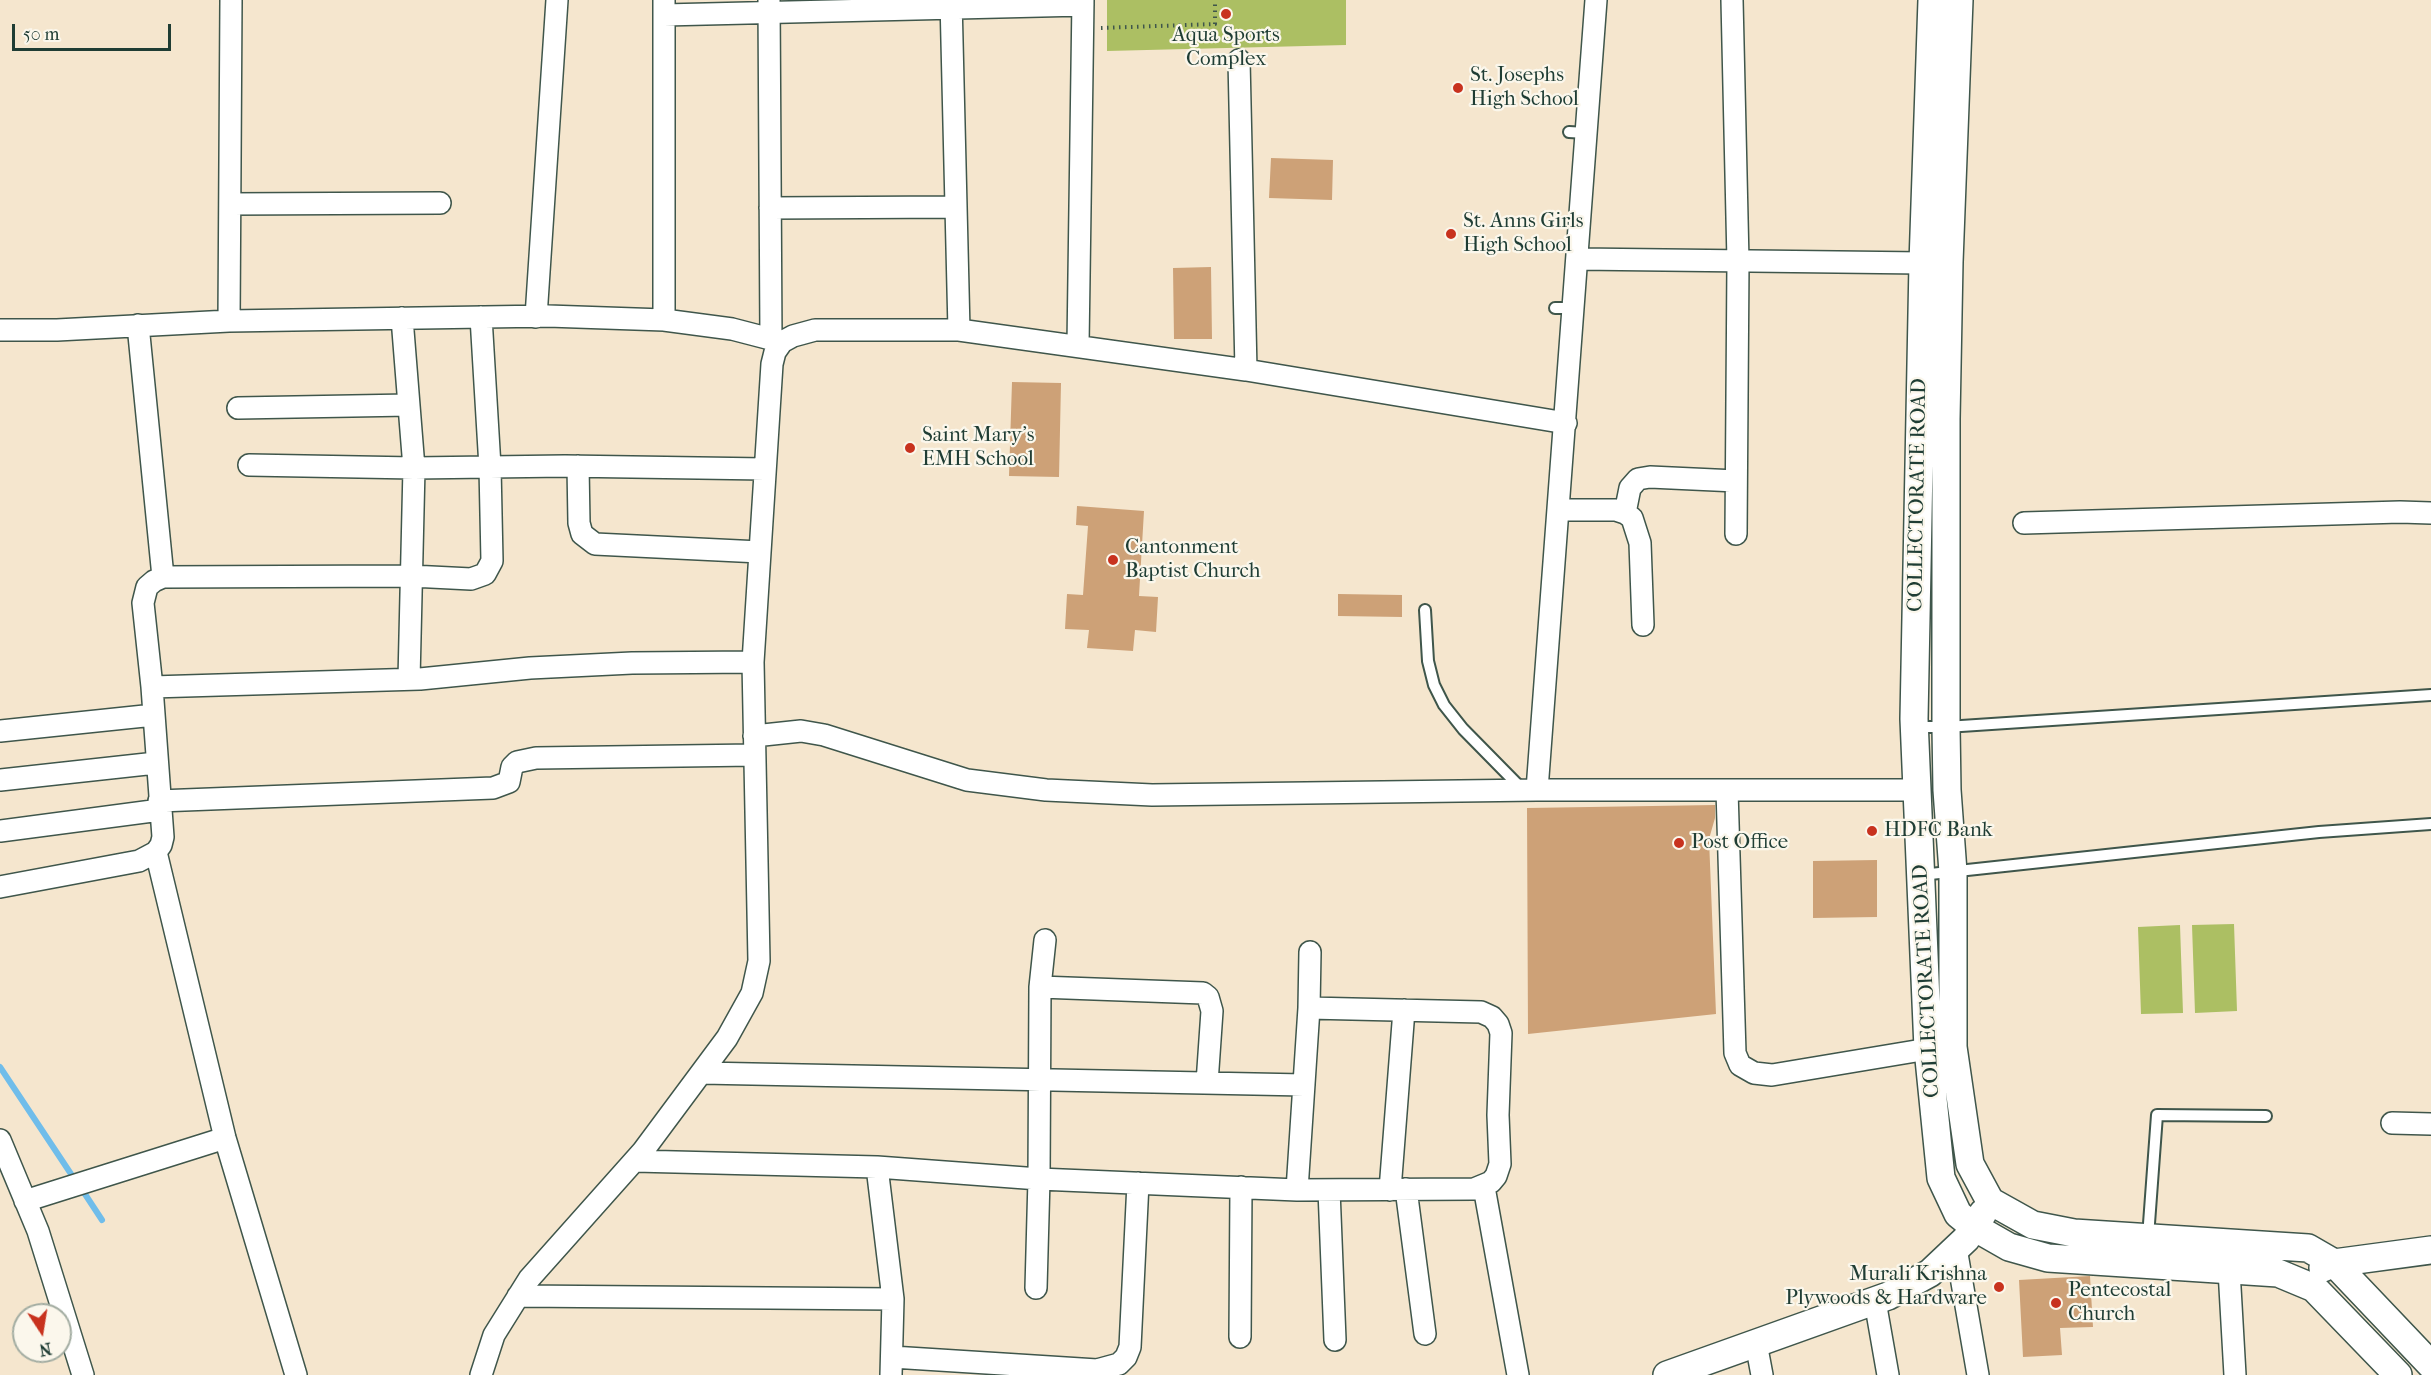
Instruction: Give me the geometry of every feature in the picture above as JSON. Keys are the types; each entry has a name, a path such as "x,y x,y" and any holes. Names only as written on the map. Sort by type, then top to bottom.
{"street":[{"path":"229,321 231,0"},
{"path":"536,316 557,0"},
{"path":"1530,790 1566,423 1564,308 1578,259 1578,133 1596,0"},
{"path":"1732,0 1738,261 1736,534"},
{"name":"COLLECTORATE ROAD","path":"1932,0 1923,263 1914,726 1928,1049 1941,1178 1958,1214 1974,1227 2009,1246 2048,1258 2278,1273 2314,1288 2398,1375"},
{"name":"COLLECTORATE ROAD","path":"1959,0 1949,262 1946,419 1946,727 1947,790 1953,872 1953,1047 1970,1164 1990,1202"},
{"path":"664,320 664,7 1083,3 1078,345"},
{"path":"951,4 959,330"},
{"path":"482,1375 495,1335 528,1279 635,1161 728,1038 752,993 759,961 753,662 772,364 776,341 770,208 769,6"},
{"path":"1239,60 1245,370"},
{"path":"230,204 440,203"},
{"path":"770,208 956,207"},
{"path":"1578,259 1923,263"},
{"path":"0,330 57,330 229,321 536,316 664,320 732,329 776,341 814,330 959,330 1245,370 1566,423"},
{"path":"0,887 139,861 156,852 163,837 143,595 147,587 163,577 411,576 471,579 485,574 490,569 492,561 490,467 481,317"},
{"path":"402,318 414,468 409,679"},
{"path":"138,325 163,577"},
{"path":"238,408 409,405"},
{"path":"249,465 765,469"},
{"path":"578,466 579,523 582,534 595,544 759,552"},
{"path":"1625,513 1630,488 1638,479 1650,477 1736,481"},
{"path":"1559,510 1616,510 1632,518 1640,543 1643,625"},
{"path":"2024,523 2431,513"},
{"path":"152,687 409,679 541,667 753,662"},
{"path":"0,731 154,715"},
{"path":"0,831 159,805 493,788 509,782 512,767 517,762 536,758 754,745 801,731 824,735 967,780 1046,790 1152,795 1530,790 1917,790"},
{"path":"0,780 156,762"},
{"path":"1727,790 1735,1053 1740,1065 1754,1073 1772,1075 1928,1049"},
{"path":"156,852 225,1138 296,1375"},
{"path":"1036,1288 1040,987 1044,940"},
{"path":"1297,1190 1309,1008 1310,952"},
{"path":"1040,987 1203,993 1208,997 1212,1011 1207,1083"},
{"path":"635,1161 877,1167 1039,1179 1297,1190 1474,1189 1484,1186 1497,1176 1500,1164 1498,1115 1501,1034 1498,1024 1492,1017 1481,1012 1309,1008"},
{"path":"1404,1010 1398,1190 1425,1334"},
{"path":"702,1073 1304,1085"},
{"path":"2392,1123 2431,1124"},
{"path":"25,1201 225,1138"},
{"path":"0,1140 38,1231 83,1375"},
{"path":"877,1167 893,1299 892,1366 1096,1371 1119,1364 1126,1358 1130,1347 1138,1183"},
{"path":"1484,1186 1518,1375"},
{"path":"1240,1337 1241,1187"},
{"path":"1329,1190 1335,1340"},
{"path":"1667,1375 1875,1301 1930,1273 1974,1227 1990,1202 2033,1225 2074,1233 2308,1248 2334,1263 2431,1365"},
{"path":"1956,1248 1978,1375"},
{"path":"2294,1280 2334,1263 2431,1250"},
{"path":"2229,1270 2235,1375"},
{"path":"518,1296 893,1299"},
{"path":"1875,1301 1888,1375"},
{"path":"1756,1343 1762,1375"}],"lane":[{"path":"1425,610 1428,661 1434,685 1444,705 1463,729 1530,790"},
{"path":"1914,726 1946,727 2431,695"},
{"path":"1920,875 2319,832 2431,824"},
{"path":"2148,1238 2157,1115 2266,1116"}],"path":[{"path":"1083,29 1215,24 1215,0"}],"green space":[{"name":"Aqua Sports Complex","path":"1107,0 1346,0 1346,45 1107,51"},
{"path":"2234,924 2237,1011 2195,1013 2192,925"},
{"path":"2180,925 2183,1013 2141,1014 2138,927"}],"building":[{"path":"1271,158 1333,160 1332,200 1269,198"},
{"path":"1211,267 1212,339 1174,339 1173,268"},
{"path":"1012,382 1061,383 1059,477 1009,476"},
{"name":"Cantonment Baptist Church","path":"1077,506 1144,511 1139,596 1158,597 1156,632 1135,630 1133,651 1087,648 1089,630 1065,629 1067,594 1083,595 1088,526 1076,525"},
{"path":"1338,594 1402,595 1402,617 1338,616"},
{"path":"1715,805 1715,818 1709,839 1716,1014 1528,1034 1527,808"},
{"path":"1877,860 1877,917 1813,918 1813,861"},
{"name":"Pentecostal Church","path":"2090,1276 2093,1327 2060,1328 2062,1355 2023,1357 2019,1280"}],"waterway":[{"path":"0,1067 75,1180"},
{"path":"81,1188 102,1220"}],"place":[{"name":"Aqua Sports Complex","path":"1226,14"},
{"name":"St. Josephs High School","path":"1458,88"},
{"name":"St. Anns Girls High School","path":"1451,234"},
{"name":"Saint Mary's EMH School","path":"910,448"},
{"name":"Cantonment Baptist Church","path":"1113,560"},
{"name":"HDFC Bank","path":"1872,831"},
{"name":"Post Office","path":"1679,843"},
{"name":"Murali Krishna Plywoods & Hardware","path":"1999,1287"},
{"name":"Pentecostal Church","path":"2056,1303"}]}
